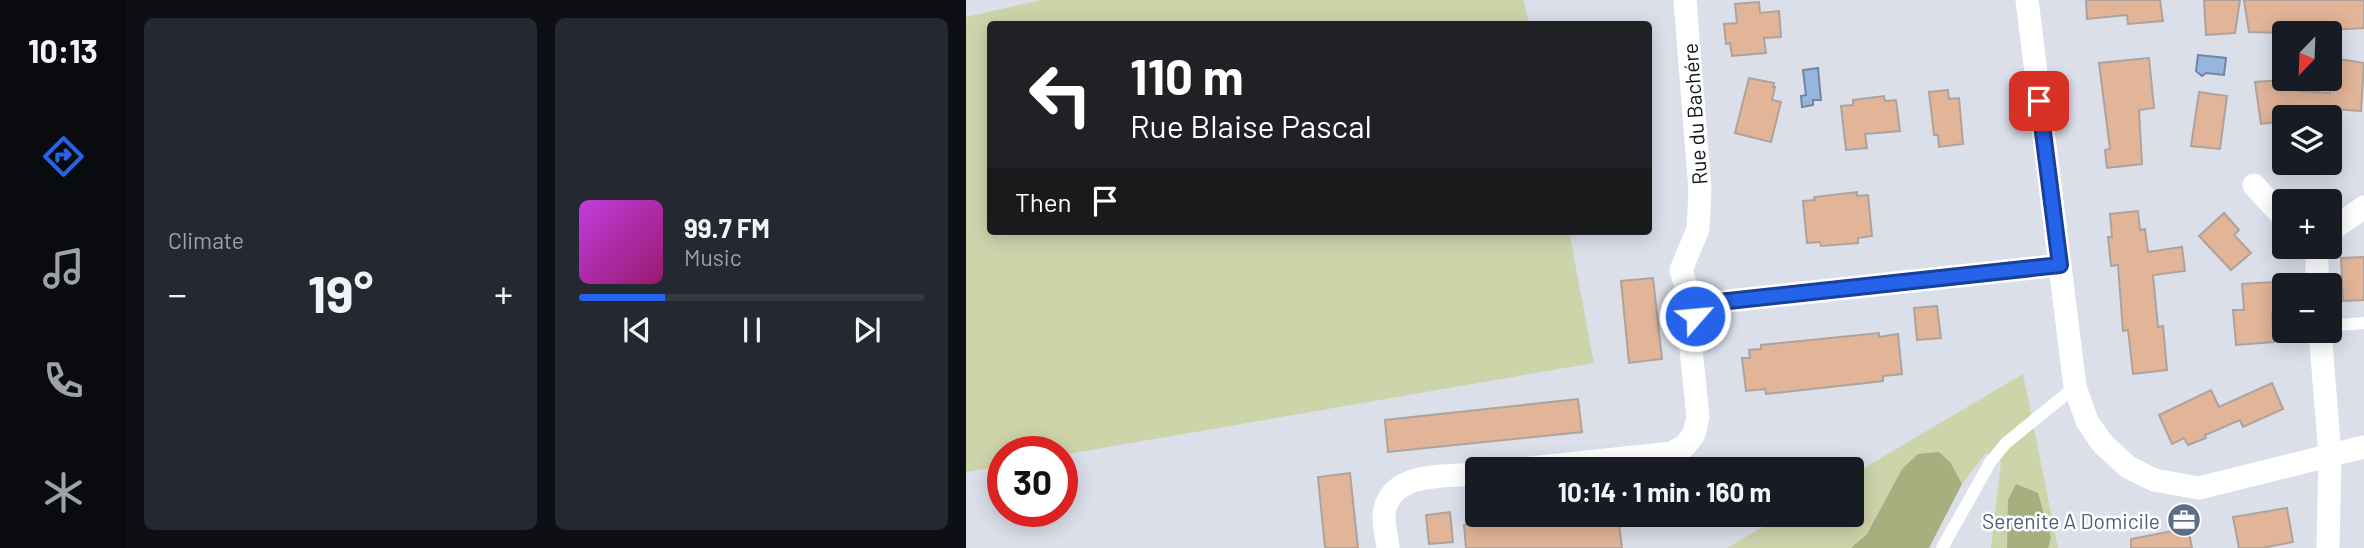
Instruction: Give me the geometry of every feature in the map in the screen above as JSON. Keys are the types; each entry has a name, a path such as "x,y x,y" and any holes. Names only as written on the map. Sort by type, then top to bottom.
{"street":[{"name":"Rue du Bachére","path":"1685,0 1700,191 1698,229 1681,270 1695,316"},
{"path":"2026,0 2075,387 2087,421 2102,443 2128,467 2154,480 2199,488 2364,447"},
{"path":"2254,184 2272,204"},
{"path":"2342,225 2364,207"},
{"path":"1634,457 1672,453 1685,446 1695,434 1698,417 1689,330 1695,316 1710,303 2060,265"},
{"path":"2321,343 2330,455 2328,548"},
{"path":"1388,548 1384,510 1395,489 1413,480 1465,475"}],"lane":[{"path":"2342,325 2364,324"},
{"path":"1942,548 1992,461 2006,443 2075,387"}],"green space":[{"path":"1041,0 1524,0 1528,21 987,21 987,235 1570,235 1594,363 1078,452 1078,436 987,436 987,469 966,472 966,17"},
{"path":"2023,374 2058,548 1991,548 2001,462 1986,453 1962,484 1951,463 1902,469 1867,534 1851,548 1727,548 1763,527 1864,527 1864,468"},
{"path":"1939,452 1951,463 1962,484 1929,548 1851,548 1867,534 1902,469 1918,454"},
{"path":"2016,484 2038,493 2051,538 2048,548 2007,548 2008,500"}],"water":[{"path":"2198,55 2226,58 2224,75 2206,73 2202,76 2196,71"},
{"path":"1818,68 1821,100 1813,100 1813,105 1802,107 1801,96 1806,95 1803,70"}],"building":[{"path":"2086,0 2160,0 2163,21 2128,24 2127,15 2087,19"},
{"path":"2204,0 2240,0 2235,33 2206,35"},
{"path":"2244,0 2364,0 2364,28 2342,29 2342,21 2272,21 2272,33 2249,32"},
{"path":"1759,2 1760,13 1779,11 1781,37 1764,38 1766,53 1732,56 1730,43 1726,44 1724,24 1737,23 1735,4"},
{"path":"2149,58 2154,108 2139,110 2142,164 2107,168 2105,150 2110,149 2099,63"},
{"path":"2342,59 2364,63 2361,111 2342,110 2342,105 2272,105 2272,123 2261,124 2255,82 2272,81 2272,91 2342,91"},
{"path":"1749,78 1774,83 1772,100 1781,102 1771,142 1735,133"},
{"path":"1948,90 1949,99 1959,98 1963,144 1939,147 1938,135 1934,135 1929,92"},
{"path":"2199,92 2227,96 2220,149 2191,146"},
{"path":"1884,96 1885,101 1896,100 1900,131 1865,134 1867,148 1846,150 1841,106 1853,105 1853,100"},
{"path":"1857,192 1857,196 1868,195 1872,236 1858,238 1858,243 1821,246 1820,242 1807,243 1803,201 1815,200 1814,197"},
{"path":"2138,211 2140,230 2145,229 2148,252 2182,247 2185,271 2153,275 2158,327 2163,326 2167,370 2133,374 2128,330 2123,331 2118,265 2111,266 2108,237 2112,237 2110,214"},
{"path":"2224,213 2239,230 2234,235 2251,253 2231,270 2199,236"},
{"path":"2364,257 2364,300 2343,301 2342,258"},
{"path":"1653,278 1662,359 1629,363 1621,281"},
{"path":"2272,282 2272,342 2236,345 2233,310 2244,310 2242,284"},
{"path":"1937,306 1941,338 1917,340 1914,308"},
{"path":"1879,333 1879,337 1898,334 1902,374 1883,376 1883,381 1766,394 1765,389 1746,391 1742,358 1750,358 1749,350 1761,349 1761,345"},
{"path":"2272,383 2283,409 2243,427 2240,420 2188,445 2184,438 2172,444 2159,415 2211,390 2219,407"},
{"path":"1578,399 1582,432 1388,452 1385,420"},
{"path":"1350,473 1358,548 1325,548 1318,477"},
{"path":"2287,508 2293,542 2262,548 2239,548 2233,517"},
{"path":"1450,512 1453,542 1429,544 1426,515"},
{"path":"1464,525 1619,527 1622,548 1466,548"},
{"path":"2188,528 2192,548 2131,548 2131,539"}],"place":[{"name":"Serenite A Domicile","path":"2184,520"}],"route":[{"path":"1695,316 1710,303 2060,265 2039,101"}]}
